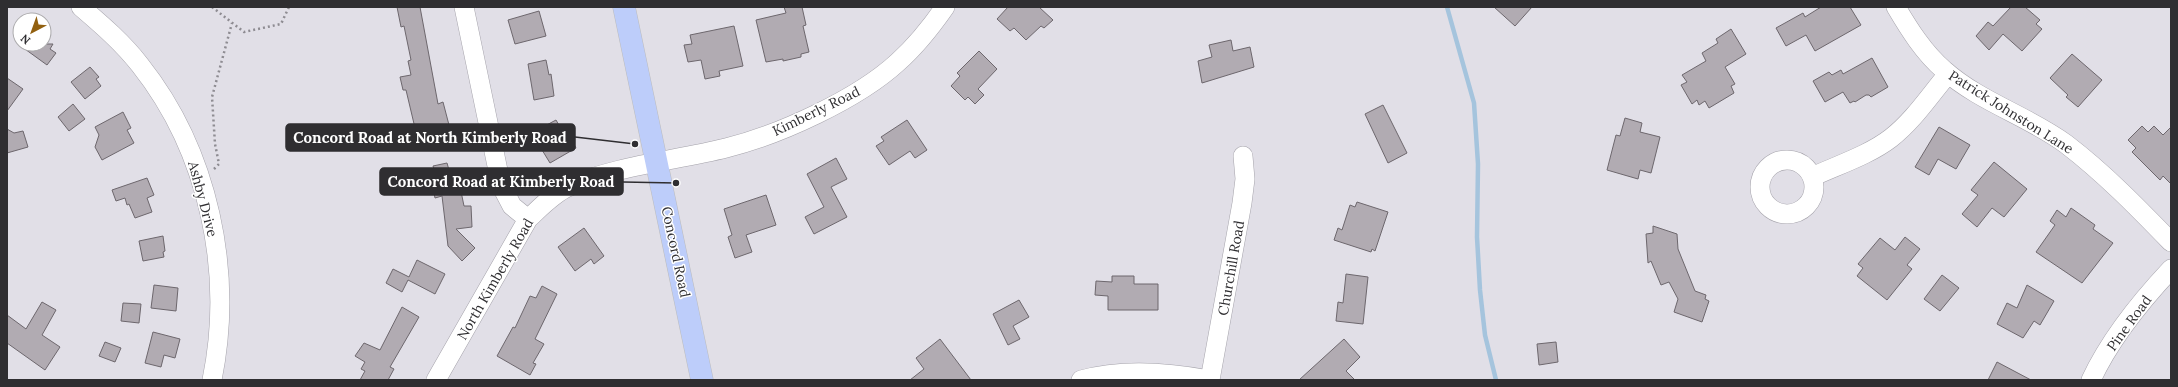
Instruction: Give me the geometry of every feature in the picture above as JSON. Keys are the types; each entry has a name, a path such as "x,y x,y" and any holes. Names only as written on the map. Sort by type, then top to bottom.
{"main road":[{"name":"Concord Road","path":"624,7 702,380"}],"street":[{"name":"Ashby Drive","path":"82,7 103,26 144,70 174,118 190,152 202,184 215,242 221,300 212,380"},
{"path":"464,7 501,185 512,206 528,219"},
{"name":"Kimberly Road","path":"657,162 727,148 759,138 854,94 876,80 905,55 945,7"},
{"name":"Patrick Johnston Lane","path":"1896,7 1911,32 1948,74 1979,95 2065,144 2112,184 2171,242"},
{"path":"1812,177 1876,148 1892,137 1912,117 1948,74"},
{"name":"Churchill Road","path":"1210,380 1242,203 1245,179 1243,156"},
{"name":"North Kimberly Road","path":"436,380 528,219 546,202 567,188 600,176 657,162"},
{"name":"Pine Road","path":"2091,380 2114,339 2142,302 2171,269"},
{"path":"1081,380 1121,373 1155,372 1210,380"}],"path":[{"path":"212,7 244,32 281,24 289,7"},
{"path":"202,184 219,164 214,144 212,97 232,23"}],"building":[{"path":"397,7 420,7 438,104 443,102 449,125 438,128 439,132 421,137 419,127 415,128 406,90 403,90 400,77 411,75 408,61 411,60 404,26 401,27"},
{"path":"784,7 802,7 806,25 803,26 809,52 801,54 801,57 783,61 783,59 766,62 756,20 786,13"},
{"path":"1008,7 1039,7 1053,20 1044,28 1041,26 1026,40 1014,28 1010,31 997,19"},
{"path":"1494,7 1532,7 1515,26"},
{"path":"1821,7 1850,7 1861,25 1815,51 1806,35 1786,46 1776,28 1803,13 1805,17"},
{"path":"2011,7 2025,7 2040,20 2036,24 2042,29 2022,51 2003,34 1989,50 1976,36 1988,22 1993,26"},
{"path":"539,11 546,36 515,44 508,20"},
{"path":"734,26 743,66 719,71 720,76 705,79 701,60 688,62 684,45 692,44 690,35"},
{"path":"1731,29 1746,54 1725,67 1735,84 1731,86 1734,93 1709,108 1705,101 1699,105 1697,100 1692,104 1681,85 1687,82 1682,75 1706,61 1702,53 1718,43 1716,39"},
{"path":"1231,40 1233,51 1250,47 1254,67 1202,83 1198,61 1212,57 1209,45"},
{"path":"52,50 56,53 47,65 29,52 52,52"},
{"path":"979,51 997,69 978,89 984,95 975,104 968,97 965,100 951,86 960,76 957,73"},
{"path":"2072,54 2102,80 2078,107 2066,97 2068,95 2050,78"},
{"path":"1872,58 1888,87 1871,97 1866,95 1855,102 1850,103 1843,92 1825,102 1813,81 1829,72 1832,75 1841,70 1843,74"},
{"path":"546,60 549,75 551,74 554,96 534,100 528,64"},
{"path":"90,67 99,77 96,79 101,86 85,99 71,82"},
{"path":"7,78 23,89 7,111"},
{"path":"73,104 85,119 69,131 58,117"},
{"path":"1383,105 1407,153 1388,163 1365,114"},
{"path":"123,112 131,128 127,130 134,143 102,160 95,147 99,135 95,127"},
{"path":"1625,118 1642,123 1640,132 1660,137 1651,173 1640,170 1638,179 1607,170 1616,135 1620,136"},
{"path":"556,120 564,134 567,132 576,148 550,163 539,145 548,140 541,128"},
{"path":"907,120 927,150 915,158 910,151 889,165 876,146 884,141 881,137"},
{"path":"2142,126 2148,132 2154,126 2163,135 2171,127 2171,184 2163,176 2160,180 2132,152 2136,148 2128,140"},
{"path":"1939,127 1970,145 1956,169 1938,159 1929,175 1915,167"},
{"path":"7,129 14,133 23,131 28,147 7,153"},
{"path":"836,158 847,179 831,187 847,217 814,234 805,217 824,207 807,174"},
{"path":"1994,162 2027,189 2004,217 1992,208 1977,227 1962,214 1978,195 1971,190"},
{"path":"447,163 449,170 452,169 453,178 458,177 464,206 471,206 472,227 456,229 475,248 462,261 448,246 442,196 435,198 430,173 435,173 433,166"},
{"path":"147,178 154,195 147,198 152,212 135,218 129,204 127,205 125,198 116,201 112,190"},
{"path":"766,195 776,225 746,235 752,252 735,258 728,237 732,235 724,209"},
{"path":"1357,202 1388,212 1375,251 1372,249 1371,252 1334,240 1338,228 1342,230 1350,205 1355,207"},
{"path":"2071,208 2095,225 2093,229 2113,243 2082,283 2036,252 2055,225 2050,221 2057,210 2066,217"},
{"path":"1653,226 1677,234 1678,249 1695,291 1706,295 1705,299 1709,301 1702,322 1674,312 1678,299 1669,282 1661,285 1651,261 1648,263 1646,234 1653,233"},
{"path":"584,228 604,256 594,264 591,259 575,271 558,247"},
{"path":"163,236 165,251 163,252 164,257 143,261 139,241"},
{"path":"1905,237 1920,249 1907,265 1912,269 1887,300 1857,276 1863,268 1858,264 1880,238 1895,250"},
{"path":"417,260 445,274 435,294 408,280 402,292 386,283 393,269 409,277"},
{"path":"1346,274 1368,277 1363,324 1336,321 1338,302 1343,303"},
{"path":"1942,275 1959,288 1940,311 1924,299"},
{"path":"1112,276 1134,276 1134,284 1158,284 1158,310 1108,310 1108,296 1095,295 1096,281 1112,282"},
{"path":"154,285 178,288 176,311 151,308"},
{"path":"2027,285 2054,301 2040,325 2034,321 2023,338 1997,324 2007,303 2017,308"},
{"path":"542,286 557,294 535,339 544,344 533,363 536,364 530,375 497,356 513,327 515,328 530,296 536,298"},
{"path":"1019,300 1029,317 1013,326 1020,339 1008,345 993,314"},
{"path":"42,302 56,310 42,335 60,347 45,370 7,343 7,315 26,329"},
{"path":"123,303 141,304 139,323 121,321"},
{"path":"402,307 419,317 390,367 394,369 388,380 360,380 365,371 361,369 365,362 355,356 364,343 380,350"},
{"path":"153,332 180,339 175,358 164,355 161,367 145,363"},
{"path":"940,339 971,380 910,380 924,369 916,358"},
{"path":"1344,339 1360,357 1346,371 1355,380 1299,380"},
{"path":"105,342 121,348 115,362 99,356"},
{"path":"1556,342 1558,362 1539,365 1537,344"},
{"path":"1997,362 2031,380 1988,380"}],"waterway":[{"path":"1447,7 1474,103 1478,164 1477,237 1480,290 1485,335 1496,380"}],"place":[{"name":"Concord Road at North Kimberly Road","path":"635,144"},
{"name":"Concord Road at Kimberly Road","path":"676,183"}]}
